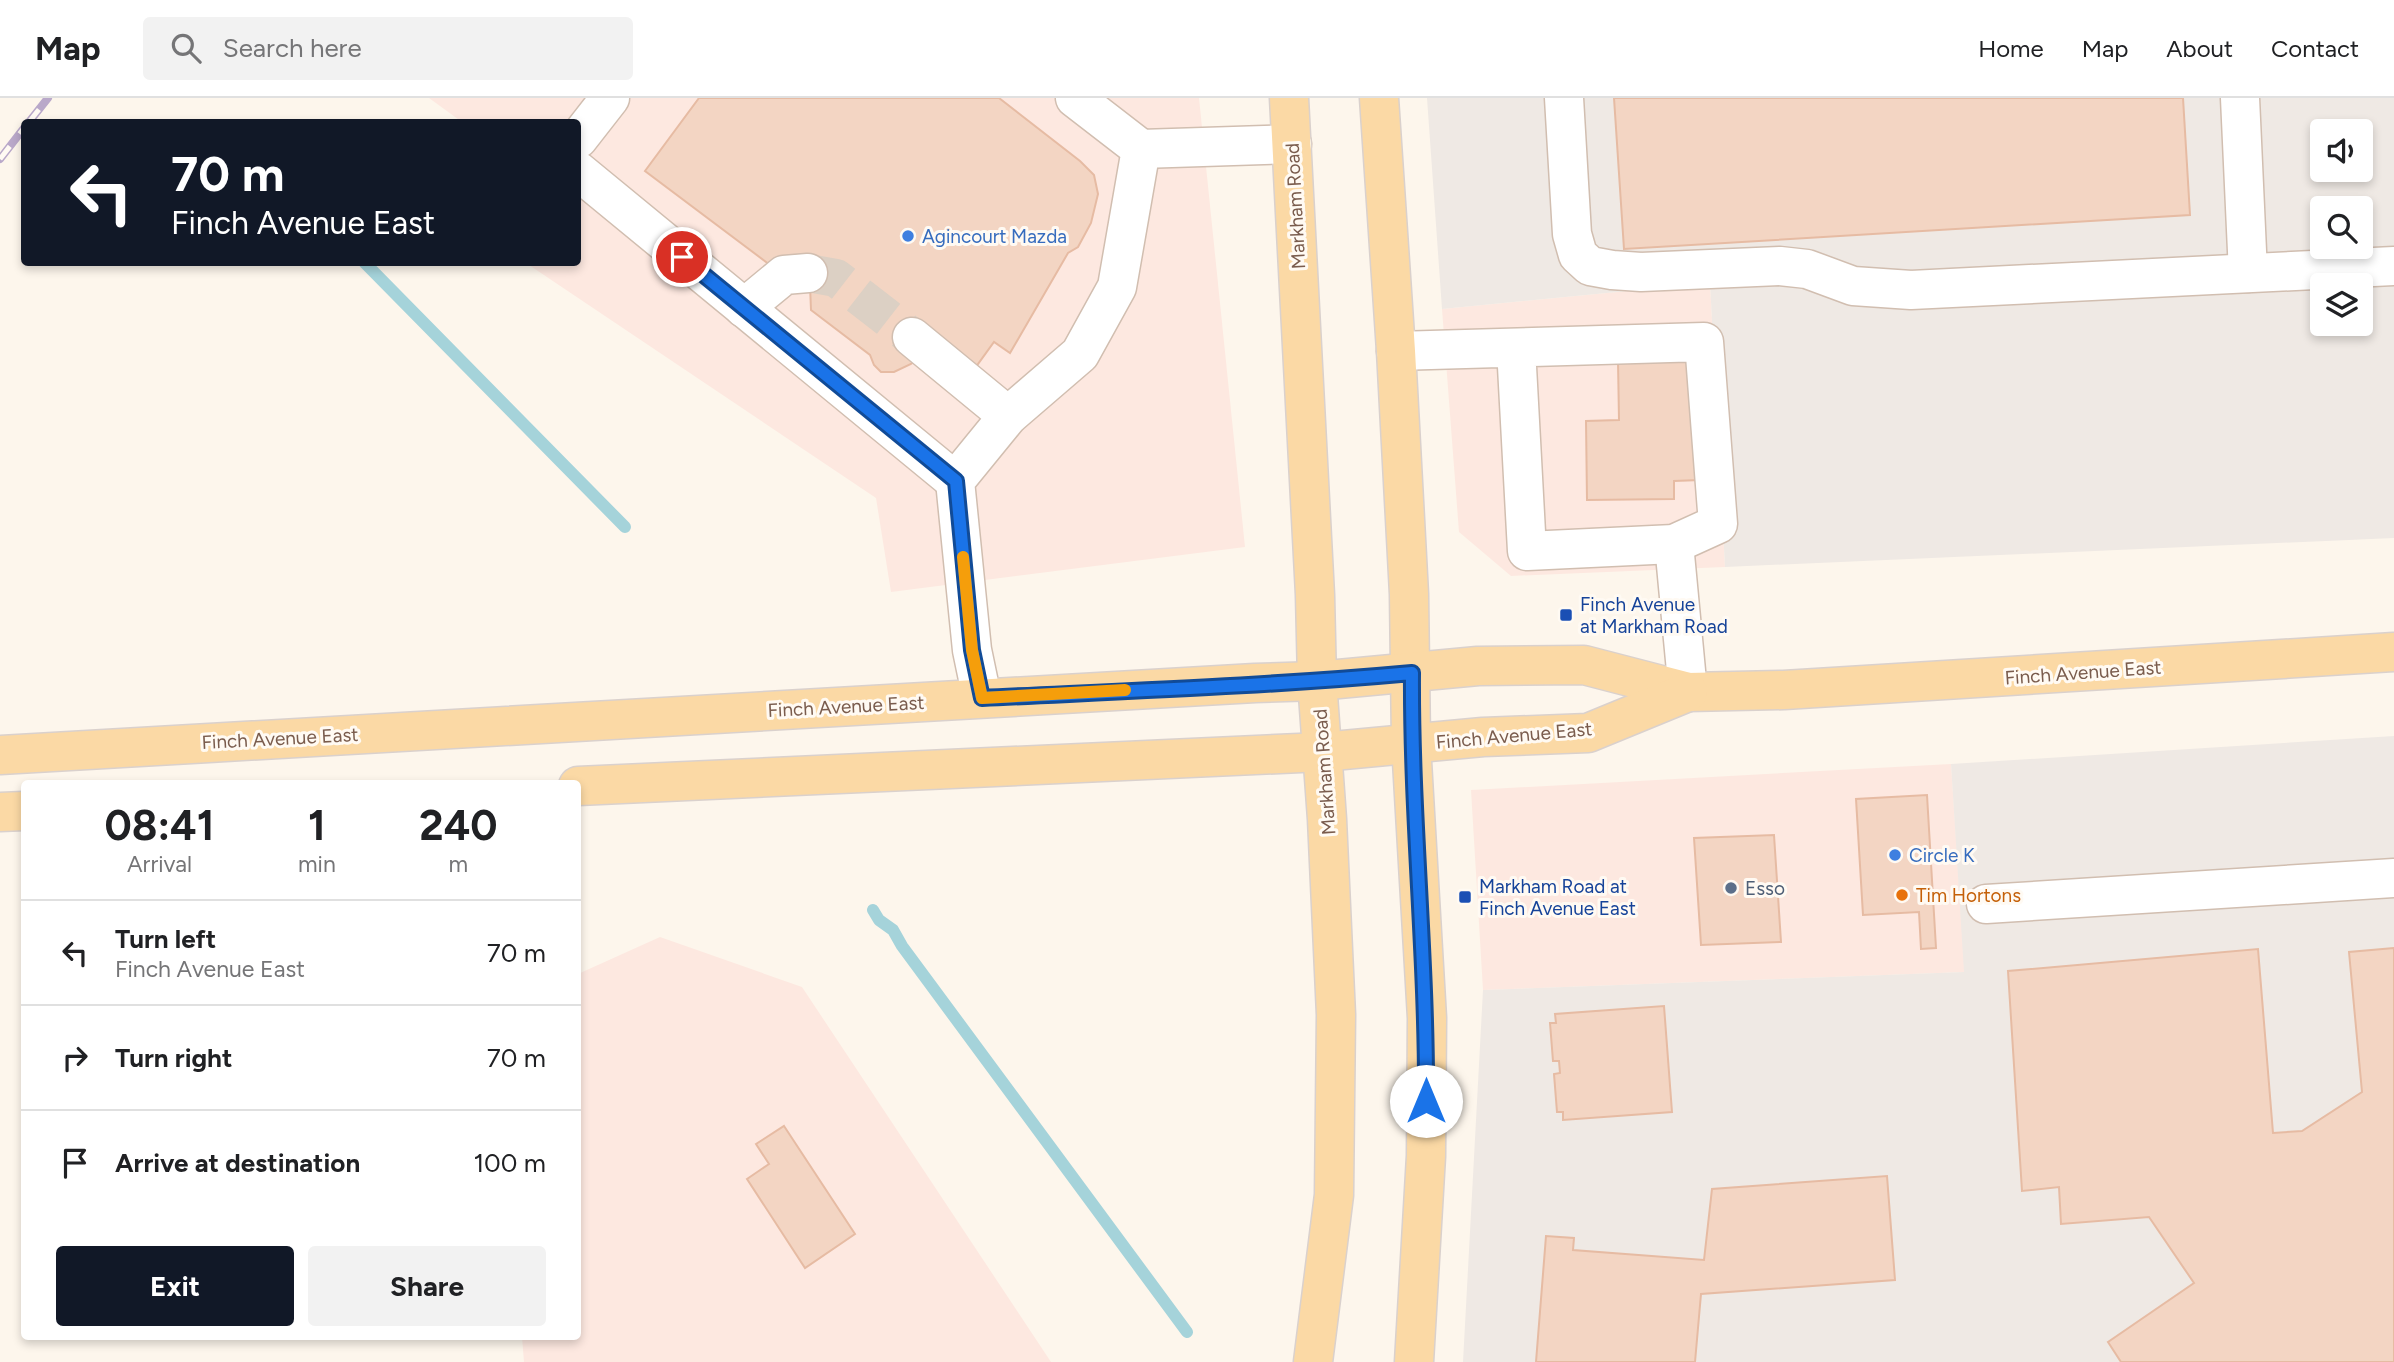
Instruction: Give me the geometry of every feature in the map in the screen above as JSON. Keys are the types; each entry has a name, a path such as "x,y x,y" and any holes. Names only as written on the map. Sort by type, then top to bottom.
{"main road":[{"name":"Markham Road","path":"1289,98 1336,1015 1334,1195 1313,1362"},
{"path":"1379,98 1396,351 1412,673 1411,744 1427,1018 1426,1156 1414,1362"},
{"name":"Finch Avenue East","path":"0,755 1317,681 1478,666 1584,665 1688,692 1784,690 2394,652"},
{"name":"Finch Avenue East","path":"581,786 1322,752 1483,737 1588,733 1688,692"},
{"path":"0,812 21,811"}],"lane":[{"path":"581,135 610,98"},
{"path":"1075,98 1142,149 1292,144"},
{"path":"1564,98 1572,234 1578,255 1590,266 1641,272 1780,266 1807,269 1853,286 1912,290 2394,266"},
{"path":"2240,98 2249,273"},
{"path":"982,698 972,650 956,481 1008,416 1080,354 1117,286 1142,149"},
{"path":"581,173 956,481"},
{"path":"744,308 785,275 808,273"},
{"path":"912,337 1008,416"},
{"path":"1396,351 1704,342 1718,524 1674,544 1527,551 1516,348"},
{"path":"1674,544 1688,692"},
{"path":"1986,904 2394,878"}],"shaded area":[{"path":"429,98 1199,98 1245,547 891,592 876,498 530,266 581,266 581,119 458,119"},
{"path":"1427,98 2394,98 2394,538 1725,567 1710,283 1442,309"},
{"path":"1710,283 1725,567 1511,576 1459,532 1442,309"},
{"path":"2394,736 2394,1362 1463,1362 1483,990 1964,972 1951,764"},
{"path":"1951,764 1965,972 1483,990 1471,790"},
{"path":"660,937 802,987 1051,1362 524,1362 522,1340 581,1340 581,973"}],"building":[{"name":"Agincourt Mazda","path":"699,98 999,98 1094,175 1098,194 1091,223 1078,247 1068,253 1010,353 994,342 970,375 931,348 911,364 894,372 881,372 870,355 811,310 810,285 798,286 645,171"},
{"path":"1614,98 2183,98 2190,215 1624,249"},
{"path":"1698,360 1700,480 1674,481 1674,499 1587,500 1586,421 1619,420 1618,361"},
{"name":"Circle K","path":"1927,795 1936,948 1921,949 1919,912 1863,915 1856,799"},
{"path":"1774,835 1781,942 1701,945 1694,838"},
{"path":"2394,948 2394,1362 2121,1362 2108,1342 2194,1283 2149,1217 2061,1224 2059,1187 2022,1191 2008,971 2258,949 2273,1133 2302,1131 2362,1092 2349,952"},
{"path":"1664,1006 1672,1112 1563,1120 1563,1112 1557,1112 1554,1074 1560,1073 1559,1061 1553,1061 1550,1023 1556,1023 1555,1014"},
{"path":"784,1126 855,1234 805,1268 747,1179 769,1164 756,1144"},
{"path":"1887,1176 1895,1280 1701,1294 1695,1362 1536,1362 1546,1236 1574,1238 1573,1250 1704,1260 1712,1189"}],"waterway":[{"path":"368,266 625,527"},
{"path":"873,910 879,920 893,930 902,946 1187,1332"}],"tunnel":[{"path":"808,273 836,278 912,337"}],"railway":[{"path":"31,119 48,98"},
{"path":"0,159 21,132"}],"slow traffic":[{"path":"963,557 972,650 982,698 1125,690"}],"place":[{"name":"Agincourt Mazda","path":"908,236"},
{"name":"Finch Avenue at Markham Road","path":"1566,615"},
{"name":"Circle K","path":"1895,855"},
{"name":"Esso","path":"1731,888"},
{"name":"Tim Hortons","path":"1902,895"},
{"name":"Markham Road at Finch Avenue East","path":"1465,897"}],"route":[{"path":"682,257 956,481 972,650 982,698 1317,681 1412,673 1411,744 1427,1018 1426,1101"}]}
